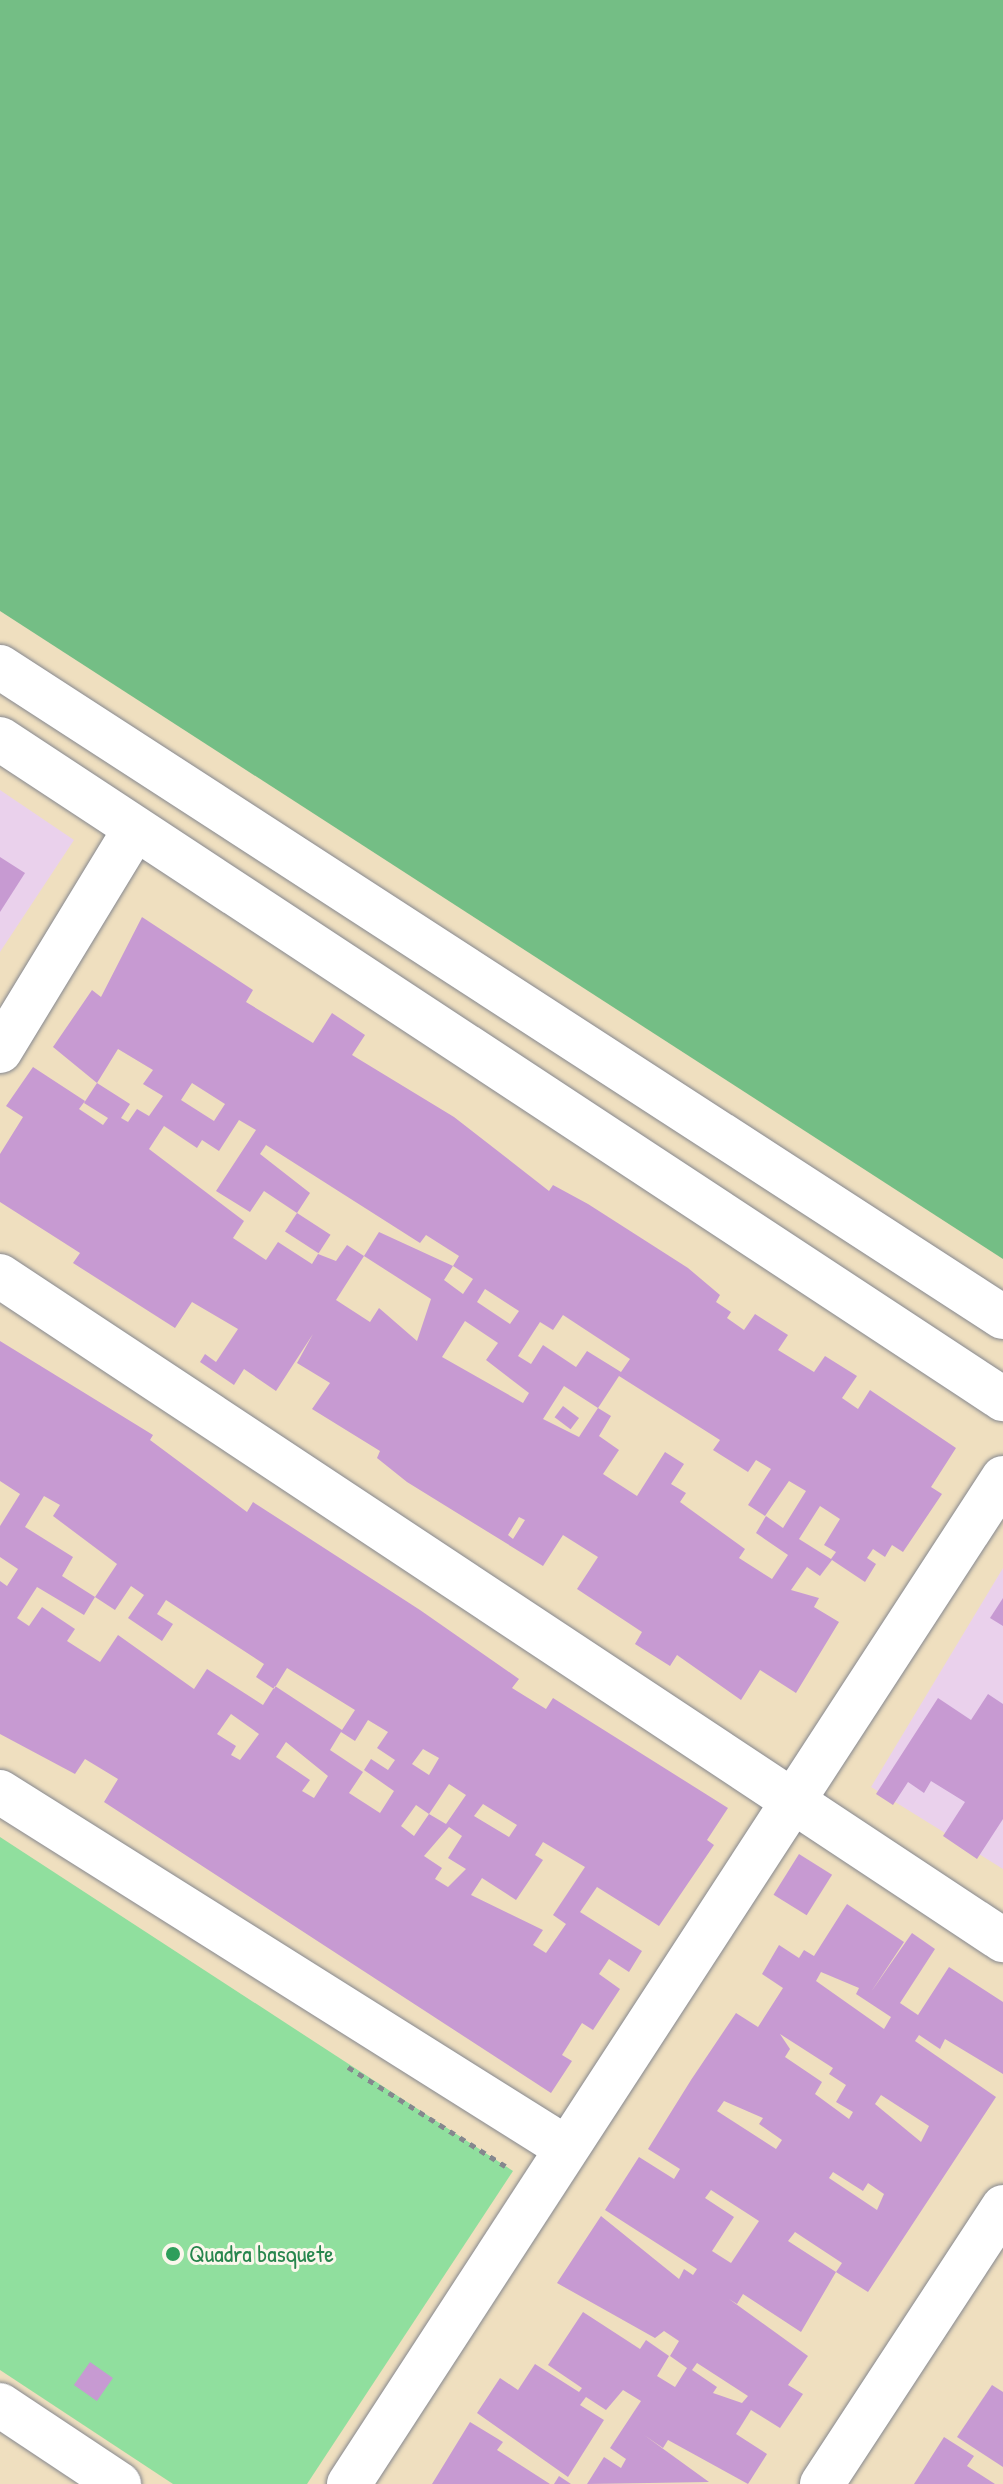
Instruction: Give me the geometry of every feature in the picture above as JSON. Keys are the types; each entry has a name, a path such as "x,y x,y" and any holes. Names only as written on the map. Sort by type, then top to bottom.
{"street":[{"path":"0,667 1003,1317"},
{"path":"0,739 1003,1399"},
{"path":"0,1051 135,829"},
{"path":"0,1276 1003,1940"},
{"path":"349,2484 789,1798 1003,1478"},
{"path":"0,1792 563,2146"},
{"path":"822,2484 1003,2207"},
{"path":"0,2405 119,2484"}],"shaded area":[{"path":"0,790 74,840 0,952"},
{"path":"1003,1568 1003,1869 871,1787"}],"green space":[{"path":"0,0 1003,0 1003,1259 0,611"},
{"path":"0,1837 513,2171 307,2484 173,2484 0,2370"}],"building":[{"path":"0,857 25,873 0,912"},
{"path":"142,917 253,990 246,1002 313,1043 332,1013 365,1035 352,1055 454,1117 549,1191 553,1185 588,1204 688,1268 720,1295 716,1302 731,1312 727,1318 744,1330 755,1314 788,1335 778,1350 814,1372 825,1356 857,1376 842,1398 858,1409 870,1390 956,1448 931,1487 942,1494 903,1552 892,1545 885,1557 873,1549 867,1558 876,1564 865,1582 832,1560 820,1576 807,1567 791,1590 819,1598 814,1607 839,1622 796,1693 760,1670 741,1700 677,1655 670,1666 635,1644 642,1632 577,1589 598,1557 563,1535 543,1566 407,1482 377,1458 380,1451 312,1409 330,1383 297,1363 313,1334 276,1391 244,1369 234,1385 200,1362 205,1354 216,1362 238,1329 192,1302 175,1328 73,1263 80,1253 0,1202 0,1154 23,1117 6,1106 33,1067 85,1101 79,1109 103,1125 108,1118 84,1103 97,1083 53,1047 92,990 101,997","holes":["118,1049 153,1070 143,1084 163,1096 149,1116 137,1109 128,1122 121,1118 130,1104 97,1083","192,1083 225,1104 214,1121 181,1100","239,1120 256,1130 216,1191 250,1212 264,1191 297,1213 310,1193 260,1154 266,1145 420,1243 426,1235 459,1256 453,1266 379,1232 364,1256 347,1245 336,1261 318,1254 312,1264 278,1242 266,1260 233,1238 244,1221 149,1149 164,1126 197,1148 202,1140 219,1151","364,1256 431,1299 417,1341 379,1308 370,1322 336,1300","453,1266 473,1279 463,1294 444,1280","485,1289 519,1311 510,1324 477,1302","563,1315 630,1359 621,1372 587,1351 576,1367 543,1345 531,1364 518,1356 540,1322 553,1330","465,1321 498,1343 486,1360 529,1393 523,1403 442,1357","619,1376 720,1440 713,1450 748,1472 756,1460 771,1469 748,1505 765,1516 789,1481 806,1491 783,1528 766,1516 756,1533 788,1555 772,1579 739,1558 745,1549 680,1502 686,1493 671,1484 684,1464 665,1452 637,1496 603,1474 619,1450 599,1436 611,1416 598,1408","564,1386 598,1408 579,1437 543,1419","820,1506 840,1519 824,1545 836,1552 831,1559 799,1539","519,1517 525,1520 513,1539 508,1535"]},
{"path":"297,1213 331,1235 319,1253 285,1231"},
{"path":"0,1341 153,1435 150,1440 247,1512 253,1502 420,1610 519,1679 512,1688 546,1709 553,1698 728,1808 707,1840 714,1845 659,1926 597,1887 580,1912 642,1951 629,1972 609,1959 599,1974 620,1989 593,2030 582,2023 562,2055 572,2061 551,2093 104,1802 118,1779 85,1759 75,1774 0,1734 0,1581 7,1586 18,1569 0,1557 0,1526 20,1494 0,1481","holes":["44,1496 60,1505 53,1516 117,1564 95,1597 62,1576 73,1557 25,1527","131,1586 144,1595 128,1618 162,1641 173,1624 157,1614 166,1600 264,1664 256,1677 273,1689 263,1705 207,1669 194,1689 118,1635 100,1662 67,1641 75,1629 42,1607 29,1626 17,1618 37,1587 84,1615 95,1597 115,1610","287,1668 355,1710 342,1730 276,1686","231,1714 259,1734 240,1760 231,1755 236,1746 217,1734","368,1720 388,1732 377,1748 395,1760 388,1770 371,1759 364,1770 394,1791 380,1813 349,1793 363,1772 330,1750 341,1732 355,1741","286,1742 328,1776 314,1798 302,1791 310,1780 276,1757","423,1749 439,1758 429,1775 412,1764","449,1784 466,1795 446,1824 429,1814","483,1804 517,1825 509,1837 474,1816","416,1805 429,1814 414,1836 401,1826","449,1827 462,1836 448,1858 466,1869 448,1887 435,1879 442,1868 424,1856","543,1842 585,1867 553,1915 566,1924 546,1953 533,1945 543,1930 471,1895 482,1878 516,1900 543,1860 535,1855"]},
{"path":"563,1406 579,1418 571,1429 555,1417"},
{"path":"1003,1598 1003,1626 990,1618"},
{"path":"988,1694 1003,1704 1003,1819 977,1859 943,1836 965,1802 931,1781 924,1793 908,1782 893,1805 876,1794 938,1698 971,1720"},
{"path":"799,1854 832,1875 807,1915 774,1895"},
{"path":"847,1904 904,1942 871,1992 912,1933 935,1949 900,2003 918,2015 949,1967 1003,2002 1003,2074 945,2039 940,2049 919,2035 915,2041 996,2097 868,2292 836,2272 801,2332 743,2294 737,2304 729,2299 808,2356 788,2385 803,2394 780,2428 751,2410 736,2434 767,2454 748,2484 668,2440 663,2448 644,2435 709,2482 587,2484 604,2457 621,2468 626,2459 610,2448 641,2401 623,2390 606,2410 586,2397 580,2405 604,2420 568,2477 477,2413 500,2378 518,2390 535,2364 579,2392 582,2388 548,2365 583,2312 640,2349 646,2340 669,2356 657,2376 675,2387 687,2368 670,2356 679,2341 664,2331 655,2338 557,2283 601,2216 679,2279 684,2269 693,2275 697,2269 605,2210 639,2157 674,2179 680,2169 648,2149 691,2080 736,2013 758,2027 783,1988 762,1974 779,1945 799,1958 804,1950 814,1956","holes":["821,1972 859,1988 856,1994 891,2017 884,2029 816,1981","780,2034 833,2068 829,2074 846,2085 836,2102 853,2112 849,2119 815,2094 822,2082 785,2057 790,2049","881,2095 929,2126 921,2142 875,2104","724,2101 763,2118 759,2124 782,2140 776,2149 717,2111","833,2172 863,2191 868,2183 884,2194 877,2210 829,2178","711,2190 759,2221 731,2263 712,2251 734,2217 705,2198","795,2232 842,2263 836,2272 788,2241","697,2363 748,2396 742,2403 713,2393 717,2387 692,2370"]},
{"path":"90,2362 113,2378 97,2401 74,2385"},
{"path":"992,2385 1003,2392 1003,2467 957,2437"},
{"path":"470,2422 503,2442 497,2450 550,2484 432,2484"},
{"path":"944,2437 974,2456 967,2466 995,2484 914,2484"},
{"path":"559,2476 571,2484 554,2484"}],"place":[{"name":"Quadra basquete","path":"173,2254"}]}
